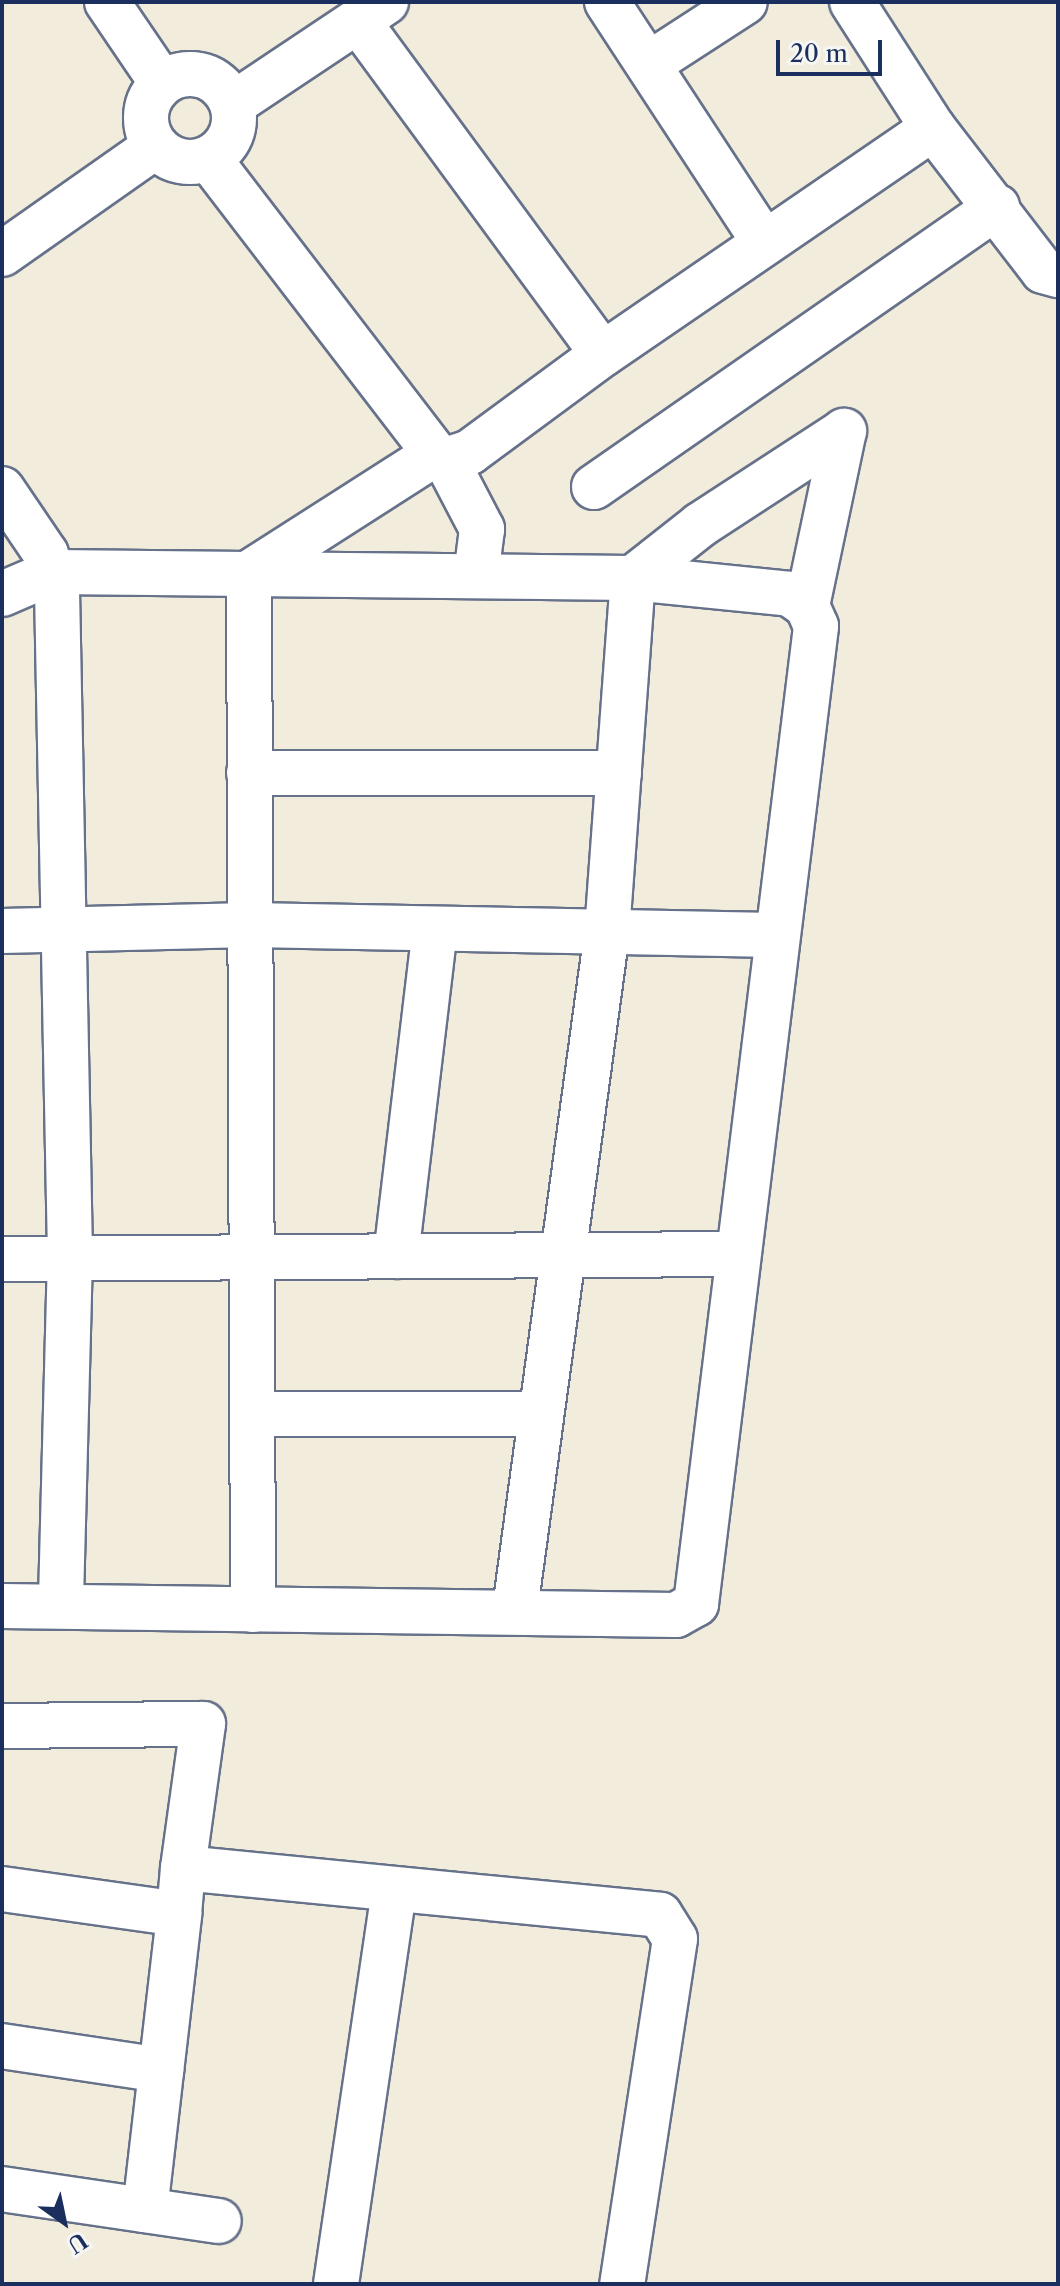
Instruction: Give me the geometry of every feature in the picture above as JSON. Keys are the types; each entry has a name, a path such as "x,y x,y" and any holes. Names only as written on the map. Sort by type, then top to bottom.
{"street":[{"path":"107,2 162,83"},
{"path":"607,2 765,243"},
{"path":"649,64 745,2"},
{"path":"852,2 933,128 997,207 1043,271 1058,275"},
{"path":"233,104 369,9 603,354"},
{"path":"182,74 204,75 222,86 233,104 230,136 209,159 187,163 154,147 145,121 149,100 162,83 182,74"},
{"path":"249,573 440,457 470,452 603,354 933,128"},
{"path":"7,239 154,147"},
{"path":"209,159 440,457 482,529 476,576"},
{"path":"594,487 997,207"},
{"path":"515,1609 607,932 633,578 700,525 844,431 807,606"},
{"path":"2,489 46,554 57,590 61,929 70,1256 61,1605"},
{"path":"2,594 53,572 633,578 790,594 807,606 816,626 775,935 696,1604 676,1615 515,1609 253,1610 2,1606"},
{"path":"249,573 253,1610"},
{"path":"249,773 619,773"},
{"path":"2,931 250,925 775,935"},
{"path":"396,1256 435,929"},
{"path":"2,1259 70,1256 738,1254"},
{"path":"252,1414 541,1414"},
{"path":"2,1726 203,1724 183,1868 145,2210"},
{"path":"183,1868 660,1915 675,1939 622,2284"},
{"path":"2,1889 179,1914"},
{"path":"336,2284 394,1889"},
{"path":"2,2046 161,2070"},
{"path":"2,2189 219,2221"}]}
